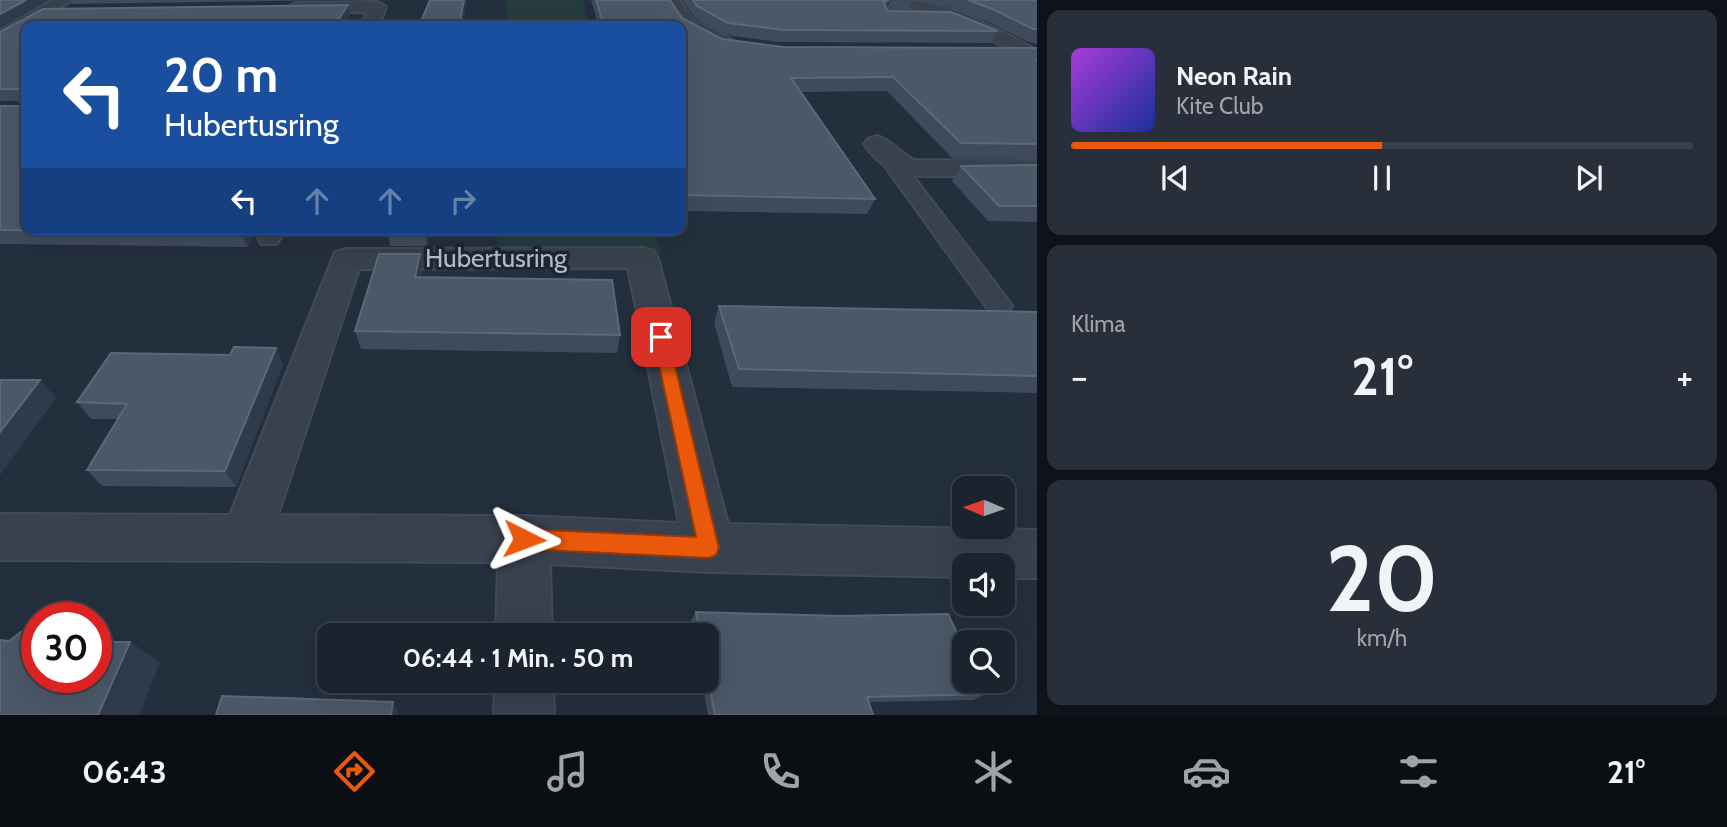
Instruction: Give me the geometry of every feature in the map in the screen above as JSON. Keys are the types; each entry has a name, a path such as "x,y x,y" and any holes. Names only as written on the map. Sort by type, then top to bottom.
{"street":[{"path":"671,0 684,21"},
{"path":"905,0 953,17 1034,54"},
{"path":"29,21 44,12 68,6"},
{"path":"280,9 378,7 372,21"},
{"path":"686,24 719,44 743,47"},
{"path":"0,38 21,26"},
{"path":"985,52 1034,54"},
{"path":"883,151 909,168 1037,169"},
{"name":"Hubertusring","path":"246,536 346,259 642,258 709,548"},
{"path":"0,537 524,539 709,548 1037,554"},
{"path":"524,539 524,623"},
{"path":"524,693 524,715"}],"lane":[{"path":"914,17 953,17"},
{"path":"883,151 999,306"}],"green space":[{"path":"506,0 583,0 588,21 506,21"},
{"path":"498,235 655,235 661,254 497,252"}],"building":[{"path":"0,0 26,0 0,14"},
{"path":"430,0 464,0 460,21 421,21"},
{"path":"596,0 670,0 682,18 722,39 783,47 1037,48 1037,144 961,143 893,77 791,78 875,199 686,195 686,21 602,21"},
{"path":"693,0 889,0 884,2 887,11 951,12 998,31 783,30 728,23 697,6"},
{"path":"968,0 1037,0 1037,29 1033,29"},
{"path":"348,5 337,21 21,21 21,230 0,230 0,106 20,106 20,89 0,89 0,32 43,9"},
{"path":"1037,165 1037,206 999,206 961,166"},
{"path":"379,254 420,254 415,277 612,280 620,335 355,331"},
{"path":"719,306 1037,312 1037,376 739,369"},
{"path":"234,347 276,348 225,471 87,470 127,404 77,402 111,353 230,355"},
{"path":"0,380 40,380 0,432"},
{"path":"696,612 838,616 948,614 956,630 952,630 952,693 986,694 867,697 873,715 715,715 711,693 719,693 719,623 698,623"},
{"path":"21,632 21,693 108,693 98,715 0,715 0,640 9,641"},
{"path":"112,642 130,642 112,683"},
{"path":"222,696 393,702 391,715 216,715"}],"route":[{"path":"524,539 709,548 661,337"}]}
